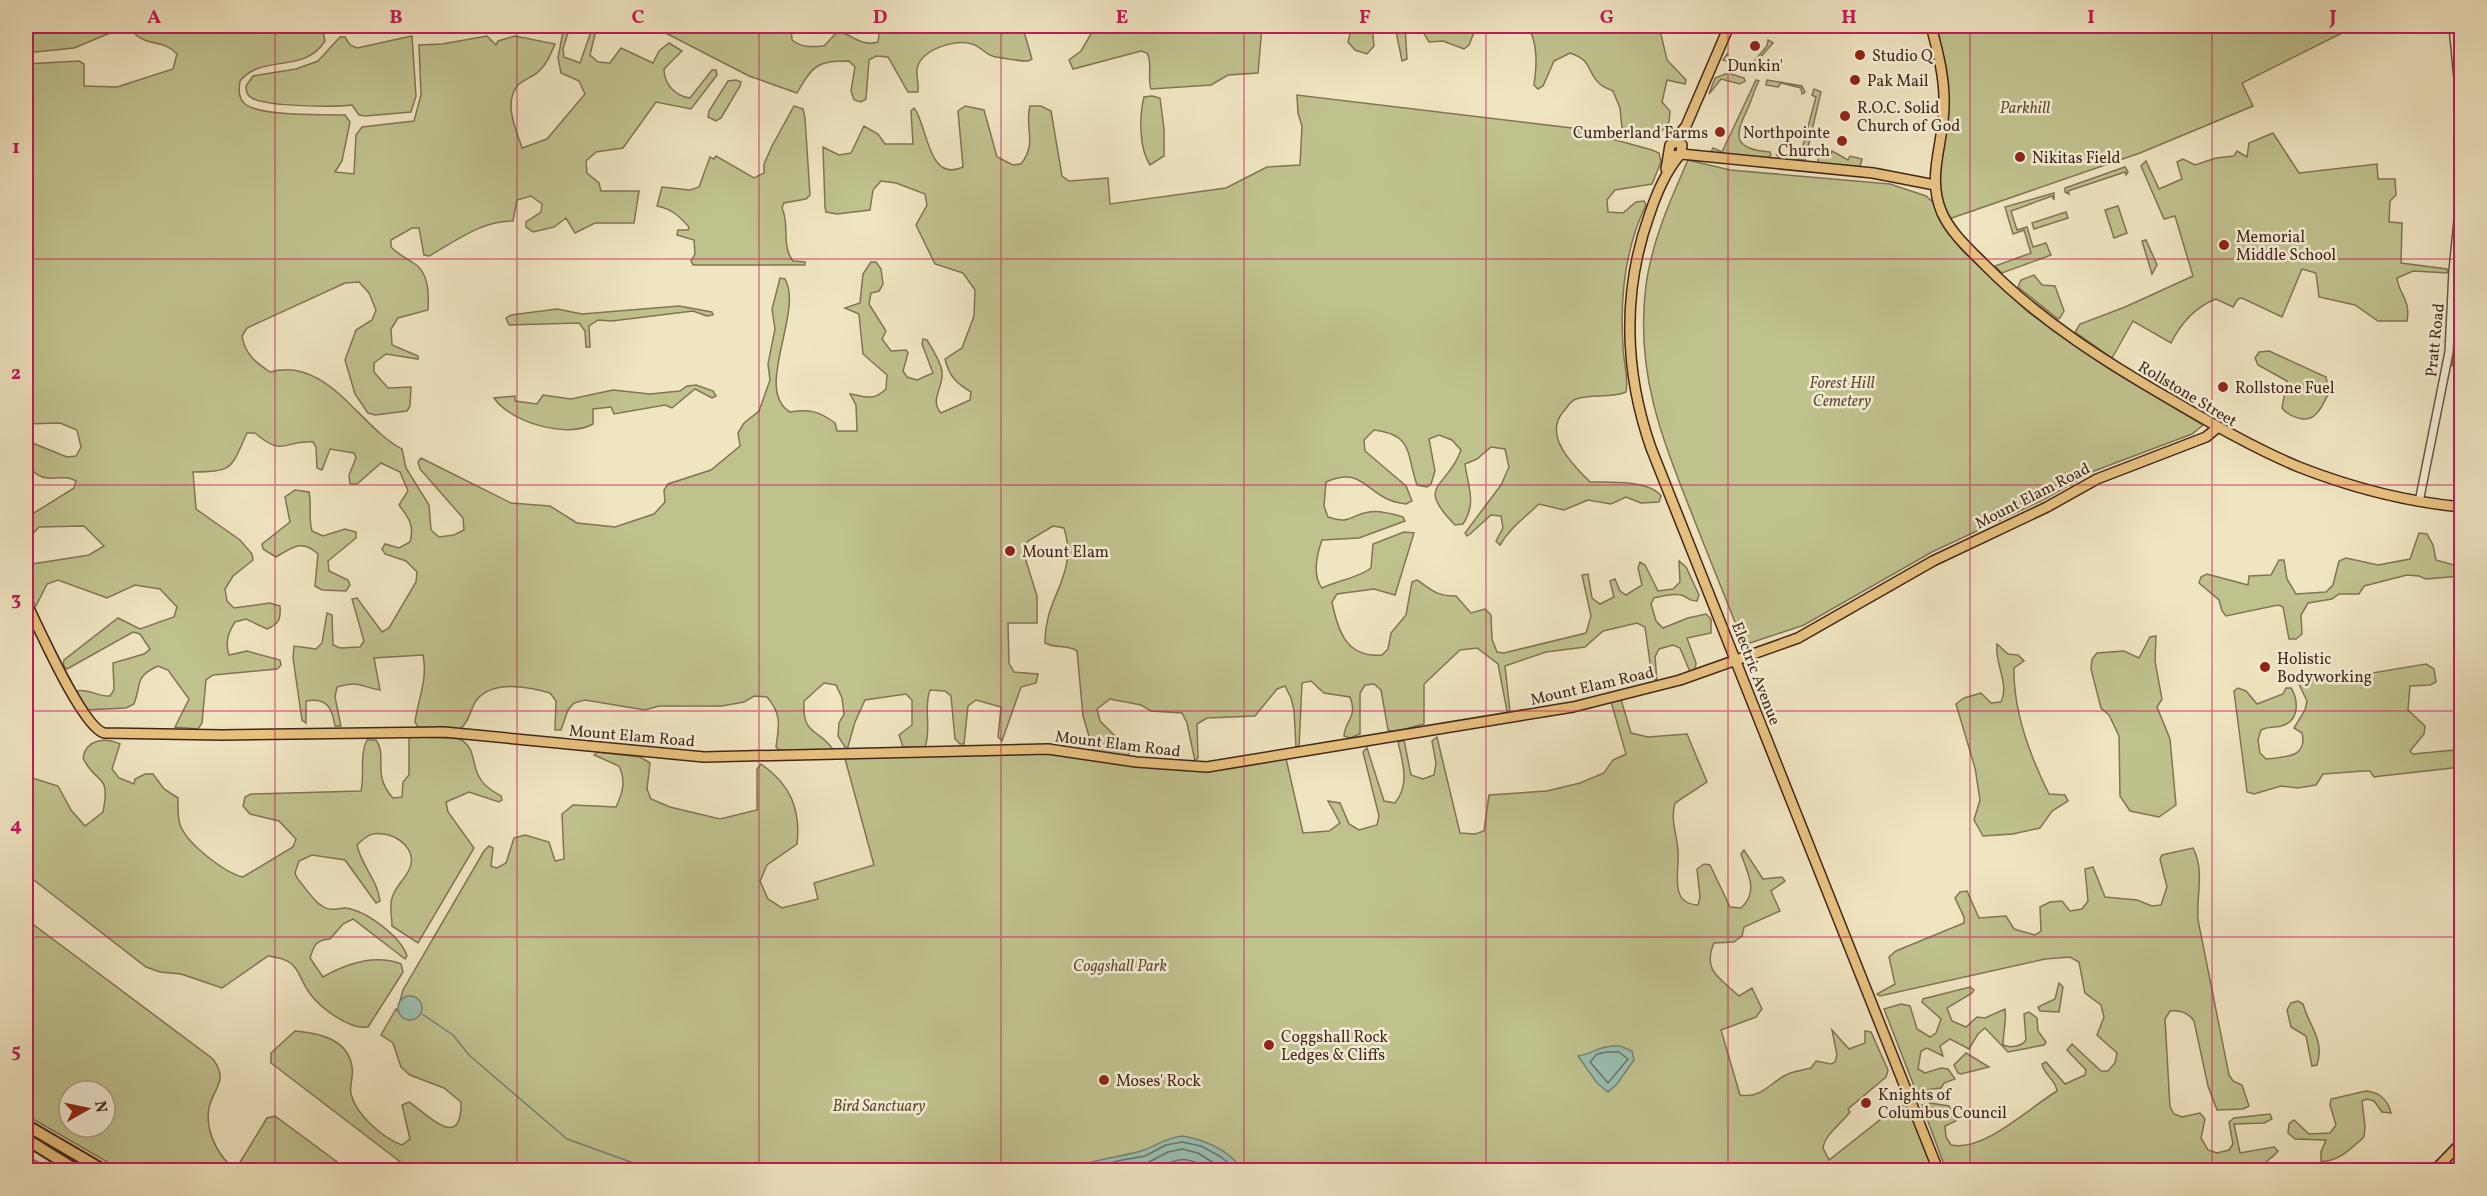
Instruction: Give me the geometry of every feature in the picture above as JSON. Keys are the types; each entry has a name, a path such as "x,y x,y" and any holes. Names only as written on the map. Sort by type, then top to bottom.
{"highway":[{"path":"26,1125 104,1170"},
{"path":"26,1139 76,1170"}],"main road":[{"name":"Electric Avenue","path":"1729,26 1678,150 1665,174 1646,224 1633,274 1629,325 1633,382 1648,439 1938,1170"},
{"path":"1678,150 1706,157 1873,173 1935,185 1944,94 1931,26"},
{"name":"Rollstone Street","path":"1935,185 1946,220 1970,250 2034,309 2118,368 2217,428 2301,467 2419,502 2462,507"},
{"name":"Mount Elam Road","path":"26,602 74,698 90,722 100,732 214,735 444,732 704,757 1048,749 1136,762 1207,767 1574,707 1666,684 1798,638 1955,549 2037,512 2102,476 2206,437 2217,428"},
{"path":"2435,1170 2462,1142"}],"street":[{"path":"2453,26 2462,121"},
{"name":"Pratt Road","path":"2419,502 2449,352 2453,271 2462,180"}],"green space":[{"path":"26,26 127,26 74,48 26,53"},
{"path":"211,26 322,26 325,41 316,51 306,58 271,65 249,73 240,81 240,95 244,103 263,111 345,115 350,122 342,161 335,172 354,174 356,135 362,127 414,121 421,95 419,45 442,44 487,36 496,45 498,41 515,36 555,44 541,69 518,85 511,100 512,116 522,148 547,139 585,94 579,81 561,73 558,58 564,26 570,26 563,49 564,57 580,63 593,26 597,26 590,55 598,62 610,63 621,48 653,63 659,51 669,43 682,51 664,69 664,74 671,88 684,97 690,98 712,70 716,70 717,75 691,109 656,102 623,148 596,152 586,161 587,173 599,183 601,191 639,191 634,223 595,223 575,233 566,218 554,227 533,232 526,227 526,222 541,212 542,204 531,196 517,200 513,221 479,228 429,256 424,255 419,228 412,228 391,240 391,247 420,268 426,279 428,292 428,310 398,318 391,329 392,345 418,356 418,359 386,354 374,363 374,372 388,388 411,387 410,406 407,411 375,415 368,413 355,394 345,360 356,330 372,320 376,310 369,293 359,282 345,283 247,328 242,336 248,353 270,372 291,370 309,374 342,396 386,439 402,449 406,468 429,505 431,530 439,537 454,535 464,530 463,518 420,469 418,462 421,458 511,503 550,506 577,523 615,527 654,514 665,502 664,490 668,484 711,470 740,446 738,433 744,423 759,411 770,380 768,364 775,329 772,309 780,278 785,279 789,293 789,311 777,369 776,387 780,401 790,412 814,412 835,423 837,431 857,431 856,405 850,394 873,397 886,389 887,375 863,354 859,314 845,308 860,303 863,274 871,262 876,262 881,269 883,284 879,291 871,293 869,304 886,331 882,339 891,351 906,350 908,353 903,371 907,377 917,380 933,373 922,344 923,339 927,340 942,371 936,403 941,413 970,400 971,392 954,378 945,359 962,348 974,316 975,290 963,273 935,264 916,225 927,205 925,194 896,183 881,181 873,190 870,210 837,214 826,212 825,207 823,147 839,155 851,153 864,126 878,134 885,144 913,144 911,111 914,108 935,159 942,167 951,170 963,167 958,111 965,106 984,110 997,157 1013,165 1021,164 1029,149 1030,106 1041,106 1051,111 1062,176 1069,181 1108,178 1110,204 1226,188 1267,167 1300,165 1302,126 1298,113 1297,95 1572,128 1652,150 1659,153 1661,162 1652,184 1615,190 1607,200 1608,212 1623,213 1636,202 1644,201 1646,205 1633,239 1623,292 1622,328 1626,392 1588,396 1574,400 1563,412 1556,431 1558,440 1569,459 1590,482 1628,483 1648,487 1661,496 1659,502 1641,503 1626,497 1611,504 1588,500 1564,510 1539,504 1513,528 1500,545 1496,541 1503,528 1501,516 1491,515 1470,534 1467,536 1465,533 1501,485 1509,467 1505,449 1491,447 1477,459 1465,464 1470,509 1463,524 1455,525 1443,511 1435,493 1461,450 1452,440 1439,435 1429,439 1435,471 1431,484 1427,487 1417,485 1409,455 1402,441 1396,436 1374,430 1364,440 1365,451 1406,486 1412,501 1406,504 1392,501 1359,480 1346,477 1326,482 1324,506 1328,517 1336,519 1346,520 1362,513 1377,512 1403,517 1405,521 1359,538 1322,540 1316,571 1322,588 1355,576 1371,568 1373,544 1404,532 1414,533 1395,595 1374,589 1337,594 1332,602 1337,623 1346,641 1360,652 1370,655 1382,655 1388,649 1391,633 1406,615 1412,582 1417,580 1439,594 1456,596 1471,613 1485,609 1491,615 1492,639 1497,652 1504,653 1586,633 1591,616 1582,575 1588,574 1592,598 1600,604 1614,597 1610,581 1615,579 1620,591 1626,595 1642,585 1638,568 1640,562 1645,565 1658,591 1673,589 1680,582 1679,561 1686,567 1699,595 1697,601 1677,594 1654,598 1651,604 1656,621 1663,628 1706,614 1711,619 1711,633 1687,638 1696,663 1695,671 1690,672 1680,648 1673,645 1659,649 1655,657 1657,681 1652,677 1645,627 1637,623 1603,631 1585,647 1546,652 1505,666 1510,712 1507,711 1498,664 1477,648 1460,650 1424,684 1424,724 1394,732 1388,730 1381,690 1374,684 1365,685 1360,693 1360,734 1350,738 1344,736 1353,709 1350,697 1324,693 1311,681 1302,683 1299,748 1296,747 1294,710 1285,686 1277,689 1255,716 1207,718 1197,724 1198,758 1195,761 1187,723 1182,713 1151,711 1141,705 1110,699 1097,709 1100,721 1130,751 1127,757 1094,753 1083,716 1077,651 1045,643 1046,627 1067,560 1064,528 1053,526 1028,541 1023,551 1037,596 1037,623 1008,623 1009,663 1014,672 1038,674 1036,683 1021,687 1002,741 998,737 1001,707 976,700 968,706 964,744 960,744 955,739 951,696 945,691 930,690 925,747 903,747 899,735 912,725 912,700 906,694 865,700 855,722 847,750 838,736 839,723 844,714 842,698 836,685 824,683 804,701 804,712 808,726 832,748 830,750 779,750 776,747 778,726 775,709 767,697 754,696 744,702 722,706 659,706 645,710 585,700 574,703 568,710 561,730 555,730 556,701 550,693 509,686 480,696 467,721 460,729 418,727 415,722 424,673 423,655 374,658 380,690 356,684 337,687 335,697 341,726 335,726 330,709 324,702 313,700 306,701 306,723 302,720 293,658 294,646 316,649 322,643 327,613 332,615 333,645 340,648 360,647 364,641 352,599 357,598 382,632 389,628 416,582 417,572 406,561 385,554 382,549 385,544 399,548 410,542 411,526 408,517 399,505 408,491 400,472 381,463 357,484 350,484 349,475 356,458 354,453 330,449 322,470 317,468 316,447 313,442 278,446 272,445 255,433 247,433 229,466 216,471 193,472 196,509 240,540 252,554 253,560 233,576 225,589 227,601 234,608 270,603 280,606 278,620 267,629 246,619 235,622 228,638 229,655 247,651 280,660 281,665 277,669 213,675 206,680 202,723 198,729 175,727 189,699 168,670 158,666 142,677 134,704 126,708 84,710 77,691 110,696 114,690 113,663 144,654 150,649 140,634 133,632 67,669 63,665 64,660 118,618 140,629 174,617 177,607 160,589 135,585 107,598 58,580 47,584 36,606 26,589 26,565 89,555 104,546 84,526 39,527 26,541 26,518 74,488 76,481 42,477 32,470 27,459 27,448 30,442 67,457 76,456 81,447 77,430 60,423 26,424 26,64 79,61 84,64 84,86 117,87 173,69 177,54 172,49 140,38 135,34"},
{"path":"652,26 735,26 748,33 753,26 791,26 792,40 803,46 811,47 824,46 838,31 862,42 878,42 880,26 1018,26 1025,35 1032,59 1020,61 992,56 972,44 948,44 932,51 920,62 917,69 918,92 908,92 888,57 876,56 869,60 866,99 861,102 854,100 851,91 855,67 849,61 830,62 817,66 807,76 797,93 749,76"},
{"path":"1086,26 1262,26 1258,73 1228,75 1211,85 1151,89 1149,57 1147,53 1141,51 1073,69 1069,60 1081,51 1091,34"},
{"path":"1352,26 1372,26 1374,46 1367,54 1355,50 1348,42"},
{"path":"1395,26 1405,26 1407,59 1402,61"},
{"path":"1423,26 1496,26 1475,30 1469,45 1464,49 1443,41 1429,42 1423,32"},
{"path":"1528,26 1659,26 1667,60 1686,80 1685,84 1667,80 1662,102 1670,111 1669,122 1661,132 1622,128 1620,108 1613,91 1596,80 1583,60 1570,53 1554,61 1543,86 1538,89 1534,85 1535,47"},
{"name":"Parkhill","path":"1931,26 2356,26 2242,83 2253,106 2140,153 1946,220 1937,197 1944,109"},
{"path":"412,36 416,96 411,112 365,116 359,115 352,105 286,105 260,101 247,93 246,86 253,76 296,69 318,61 340,37 345,37 350,45 357,48"},
{"path":"1768,40 1773,43 1751,68 1723,60 1727,54 1730,61 1750,66 1767,46"},
{"path":"1728,73 1744,78 1745,81 1740,84 1721,79 1709,94 1715,78"},
{"path":"1756,80 1759,81 1740,126 1739,139 1748,148 1770,152 1771,155 1766,159 1711,152 1713,148 1722,152"},
{"path":"1767,80 1802,86 1805,92 1802,94 1801,88 1781,83 1778,87 1766,85"},
{"path":"728,81 741,82 740,86 721,118 716,121 708,117 709,111"},
{"path":"1814,89 1821,92 1805,160 1781,160 1777,155 1797,157 1801,153 1816,97 1812,95"},
{"path":"1144,97 1160,98 1164,129 1164,156 1150,165 1142,141 1141,114"},
{"path":"794,106 803,109 805,118 810,195 806,199 784,203 782,208 789,255 793,261 805,262 805,265 693,265 691,261 695,254 694,240 677,235 678,230 688,230 689,227 675,214 657,206 662,187 690,190 699,187 710,157 714,159 716,156 754,178 764,173 764,164 772,146"},
{"path":"2273,133 2299,173 2377,164 2378,179 2395,179 2396,195 2390,201 2389,222 2402,223 2401,263 2447,269 2448,273 2413,271 2397,278 2406,303 2407,321 2378,321 2355,305 2319,297 2316,273 2302,269 2282,317 2242,298 2238,299 2233,307 2216,299 2202,306 2189,317 2171,343 2133,321 2112,358 2075,332 2080,324 2125,307 2193,276 2175,216 2164,219 2141,166 2146,161 2159,189 2182,179 2177,162 2183,159 2195,165 2216,158 2234,156 2237,151 2247,157 2249,143"},
{"path":"1832,151 1848,160 1850,156 1862,159 1860,167 1818,163 1818,156 1830,157"},
{"name":"Forest Hill Cemetery","path":"1688,160 1730,170 1890,184 1926,196 1936,205 1945,227 1961,249 2028,312 2108,368 2203,425 2192,434 2094,471 2041,501 1932,552 1804,625 1744,645 1670,457 1653,403 1644,346 1646,285 1649,269 1662,221"},
{"path":"2125,167 2128,172 2126,175 2125,172 2068,191 2069,194 2065,192 2065,188"},
{"path":"2054,193 2054,200 2052,196 2011,211 2017,230 2027,227 2033,247 2046,243 2051,255 2002,273 1995,266 2031,253 2024,230 2013,234 2005,207"},
{"path":"2118,206 2127,233 2114,238 2105,210"},
{"path":"2066,212 2068,218 2034,229 2032,223"},
{"path":"2146,240 2157,265 2152,274 2142,241"},
{"path":"2034,275 2042,285 2055,286 2064,311 2060,318 2058,319 2018,287 2021,280"},
{"path":"679,306 712,312 713,315 707,316 693,311 612,321 598,320 589,326 590,347 586,347 585,331 579,323 509,325 506,318 511,315 557,309 582,314"},
{"path":"2461,307 2461,365 2452,366 2456,311"},
{"path":"2269,351 2326,377 2329,393 2320,409 2312,417 2298,418 2282,408 2287,381 2258,365 2255,358 2259,352"},
{"path":"696,385 713,391 716,396 712,398 695,389 672,408 665,405 614,414 611,407 593,409 593,424 569,430 554,429 526,421 502,407 494,398 515,396 515,401 537,404 543,395 571,399 613,390 650,394 680,391 687,386"},
{"path":"295,490 309,492 312,531 323,536 345,529 356,532 356,538 328,561 329,571 348,580 350,585 346,591 322,590 315,586 318,554 312,549 297,546 276,557 263,549 262,544 290,522 285,497"},
{"path":"2419,533 2427,534 2433,545 2436,560 2461,567 2461,576 2426,579 2407,575 2364,586 2359,594 2339,594 2332,599 2308,603 2301,615 2302,634 2296,639 2289,639 2283,607 2278,605 2226,616 2219,600 2199,583 2201,577 2207,574 2248,585 2249,576 2271,575 2279,560 2284,560 2287,579 2296,594 2326,592 2333,585 2339,561 2346,558 2378,565 2410,559"},
{"path":"2156,636 2155,661 2162,699 2157,707 2170,739 2176,805 2159,817 2130,811 2120,796 2119,736 2109,715 2101,708 2091,669 2092,659 2097,653 2124,651 2139,658 2150,637"},
{"path":"1997,644 2008,654 2018,655 2024,661 2014,668 2014,684 2024,733 2049,794 2065,795 2068,801 2052,811 2040,828 2013,834 1983,836 1974,820 1980,800 1975,768 1956,704 1964,698 1981,693 1991,703 2001,702 2004,688"},
{"path":"2426,664 2434,669 2436,682 2430,685 2410,686 2408,710 2425,726 2424,734 2410,751 2413,754 2455,750 2461,741 2461,767 2374,777 2370,771 2323,774 2316,785 2298,788 2281,786 2254,794 2247,792 2234,691 2238,688 2246,691 2257,704 2283,694 2286,688 2291,688 2296,703 2293,718 2281,726 2261,730 2258,740 2260,753 2266,759 2280,758 2298,752 2303,741 2302,733 2294,728 2305,710 2307,701 2298,682 2302,678 2324,681"},
{"name":"Coggshall Park","path":"1620,696 1631,733 1648,737 1687,734 1707,782 1675,803 1673,821 1678,851 1678,885 1682,899 1698,905 1700,897 1697,869 1704,864 1710,865 1730,907 1741,908 1750,896 1751,889 1741,854 1744,850 1763,879 1782,877 1785,881 1771,891 1780,911 1744,927 1742,936 1734,942 1714,943 1711,953 1712,967 1720,979 1739,996 1752,988 1762,1009 1756,1017 1721,1030 1740,1095 1754,1095 1788,1074 1811,1068 1816,1061 1831,1064 1835,1062 1837,1055 1832,1030 1849,1049 1865,1043 1865,1031 1871,1032 1888,1070 1886,1077 1848,1109 1850,1112 1830,1133 1823,1148 1829,1160 1890,1112 1910,1102 1938,1170 411,1170 271,1063 271,1053 295,1031 323,1036 339,1044 345,1050 352,1067 351,1094 354,1102 364,1118 387,1137 402,1145 410,1139 402,1105 409,1102 441,1125 449,1127 456,1125 460,1117 461,1102 444,1088 410,1075 401,1067 393,1043 381,1035 396,1009 406,1018 406,997 400,1001 403,990 489,846 493,848 491,866 497,868 506,863 514,838 525,835 549,842 555,861 564,859 562,814 573,805 616,807 623,786 621,771 619,766 594,755 598,752 640,757 650,763 647,789 651,799 670,807 720,819 757,810 757,769 761,764 771,772 791,798 798,831 797,844 767,865 760,881 768,899 782,908 818,899 814,883 874,865 844,755 1048,749 1194,767 1285,754 1303,833 1329,831 1340,823 1328,801 1340,803 1349,824 1359,830 1377,825 1379,816 1363,752 1367,748 1384,801 1395,803 1400,796 1404,781 1398,742 1404,740 1411,775 1423,779 1434,775 1436,763 1432,741 1437,737 1460,833 1475,834 1484,831 1489,795 1547,791 1580,783 1604,773 1613,760 1626,754 1610,698"},
{"path":"412,737 458,738 464,742 471,752 481,780 501,796 502,800 499,802 469,792 446,802 448,812 474,848 418,943 392,926 392,898 411,864 408,848 400,840 379,833 368,836 357,845 379,894 380,901 376,903 345,860 312,855 299,861 295,873 297,878 319,904 328,909 353,910 372,919 398,941 407,956 405,959 353,919 343,924 330,939 319,942 314,947 310,958 323,977 341,968 371,960 401,964 403,972 368,1027 345,1022 329,1012 311,995 296,969 287,961 279,958 268,956 222,988 181,974 160,972 146,967 26,874 26,776 58,786 71,810 85,826 103,812 105,799 104,784 83,758 88,747 97,741 120,744 112,769 119,778 134,784 135,779 145,774 153,774 164,789 178,798 180,824 185,834 199,850 227,870 243,877 293,847 296,839 279,821 250,814 243,806 245,797 251,794 361,791 365,746 367,740 376,740 381,752 381,773 386,789 393,798 402,797 403,782 409,775 409,739"},
{"path":"2193,848 2199,865 2198,920 2229,1075 2233,1081 2242,1085 2249,1106 2243,1109 2217,1110 2208,1086 2194,1021 2180,1011 2170,1011 2165,1019 2170,1107 2174,1114 2182,1117 2200,1113 2205,1119 2201,1138 2208,1150 2217,1153 2229,1150 2233,1144 2229,1122 2234,1118 2270,1114 2272,1119 2264,1123 2234,1124 2240,1153 2274,1147 2278,1151 2260,1170 2065,1170 2062,1167 2056,1170 1946,1170 1922,1105 1930,1103 1949,1106 1956,1121 1945,1126 1946,1137 1951,1145 1978,1142 2006,1127 2057,1091 2042,1064 2046,1062 2065,1084 2085,1075 2086,1070 2067,1050 2072,1044 2101,1071 2108,1071 2115,1063 2117,1053 2097,1035 2104,1017 2101,1005 2085,993 2079,962 2070,957 2045,959 1880,996 1877,994 1895,984 1889,957 1896,951 1964,923 1964,917 1955,898 1960,892 1967,891 1979,918 2006,916 2014,929 2035,935 2041,931 2040,907 2050,902 2062,901 2070,911 2082,909 2088,901 2085,869 2093,867 2105,897 2137,900 2152,906 2161,905 2167,887 2160,859 2162,855"},
{"path":"26,919 213,1059 218,1067 220,1079 209,1108 210,1131 216,1147 230,1165 239,1164 267,1118 275,1116 348,1170 121,1170 67,1139 117,1139 117,1079 57,1079 57,1133 26,1115"},
{"path":"2059,983 2063,987 2059,1012 2040,1011 2038,1007 2055,999"},
{"path":"1970,987 1974,990 1972,993 1947,1008 1952,1021 1966,1027 1977,1017 1985,1018 2005,1009 2003,1045 2015,1046 2026,1040 2024,1014 2029,1012 2037,1018 2038,1031 2046,1042 2044,1045 2008,1052 1985,1028 1978,1034 1969,1049 1950,1039 1940,1046 1943,1056 1927,1048 1921,1051 1918,1069 1925,1073 1941,1068 1948,1069 1955,1079 1944,1083 1941,1088 1916,1091 1884,1009 1901,1004 1910,1006 1917,1029 1930,1037 1936,1033 1941,1019 1922,1002 1923,999"},
{"path":"2298,1001 2303,1004 2318,1041 2317,1065 2312,1066 2306,1036 2291,1027 2287,1010 2291,1003"},
{"path":"1966,1053 1989,1067 1958,1073 1954,1065"},
{"path":"2366,1091 2382,1098 2388,1104 2391,1113 2382,1112 2374,1101 2367,1099 2362,1101 2364,1137 2339,1157 2321,1161 2321,1152 2326,1140 2295,1139 2288,1133 2289,1124 2294,1120 2309,1134 2330,1133 2336,1125 2330,1105 2331,1099"},
{"path":"30,1158 54,1170 26,1170 26,1160"}],"water":[{"path":"410,996 418,1000 422,1008 418,1016 410,1020 402,1016 398,1008 402,1000"},
{"path":"1620,1046 1632,1051 1634,1060 1617,1084 1608,1092 1597,1083 1578,1056 1607,1047"},
{"path":"1183,1136 1206,1142 1220,1149 1238,1164 1239,1170 1072,1170 1088,1163 1136,1152"}],"waterway":[{"path":"422,1014 453,1035 469,1055 567,1139 653,1170"},
{"path":"666,1170 681,1167 684,1170"}],"place":[{"name":"Dunkin'","path":"1755,46"},
{"name":"Studio Q","path":"1860,55"},
{"name":"Pak Mail","path":"1855,80"},
{"name":"R.O.C. Solid Church of God","path":"1845,116"},
{"name":"Cumberland Farms","path":"1720,132"},
{"name":"Northpointe Church","path":"1842,141"},
{"name":"Nikitas Field","path":"2020,157"},
{"name":"Memorial Middle School","path":"2224,245"},
{"name":"Rollstone Fuel","path":"2223,387"},
{"name":"Mount Elam","path":"1010,551"},
{"name":"Holistic Bodyworking","path":"2265,667"},
{"name":"Coggshall Rock Ledges & Cliffs","path":"1269,1045"},
{"name":"Moses' Rock","path":"1104,1080"},
{"name":"Knights of Columbus Council","path":"1866,1103"}],"park label":[{"name":"Bird Sanctuary","path":"879,1105"}]}
